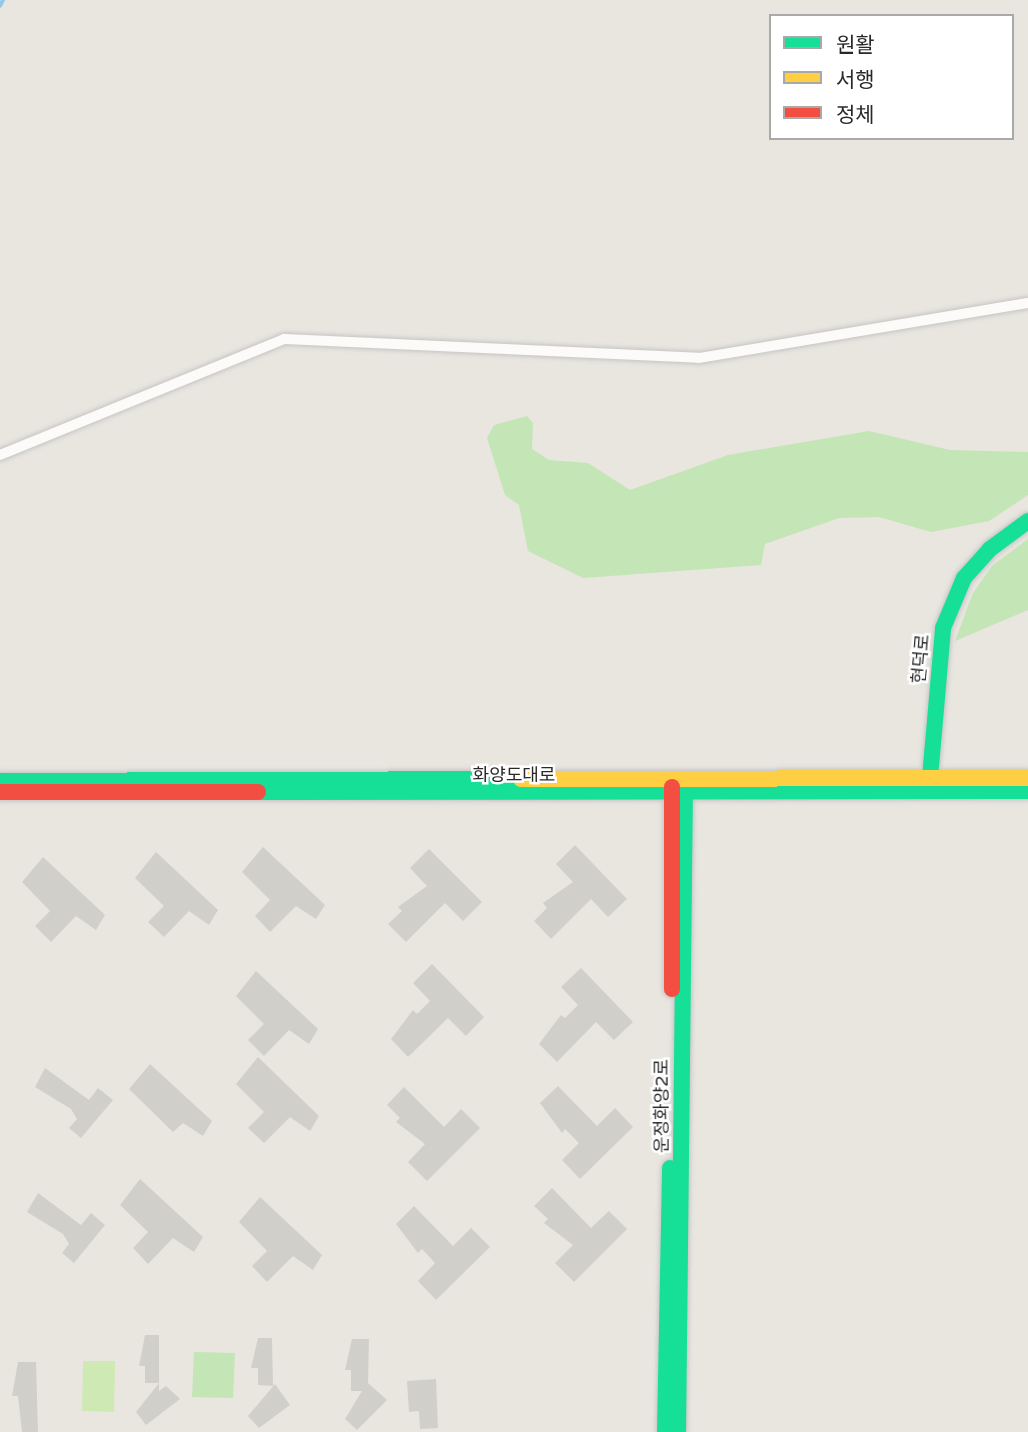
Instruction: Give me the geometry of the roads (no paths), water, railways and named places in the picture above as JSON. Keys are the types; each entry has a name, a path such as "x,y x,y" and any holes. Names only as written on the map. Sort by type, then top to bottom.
{"main road":[{"name":"현덕로","path":"930,785 943,628 964,578 989,549 1028,521"},
{"name":"화양도대로","path":"0,792 930,785 1028,778"},
{"name":"화양도대로","path":"0,781 678,788"},
{"name":"화양도대로","path":"930,785 1028,791"},
{"name":"운정화양2로","path":"665,1432 678,788"},
{"name":"운정화양2로","path":"678,788 678,1432"}],"street":[{"path":"0,455 284,339 699,358 1028,303"}],"waterway":[{"path":"0,6 3,0"}]}
